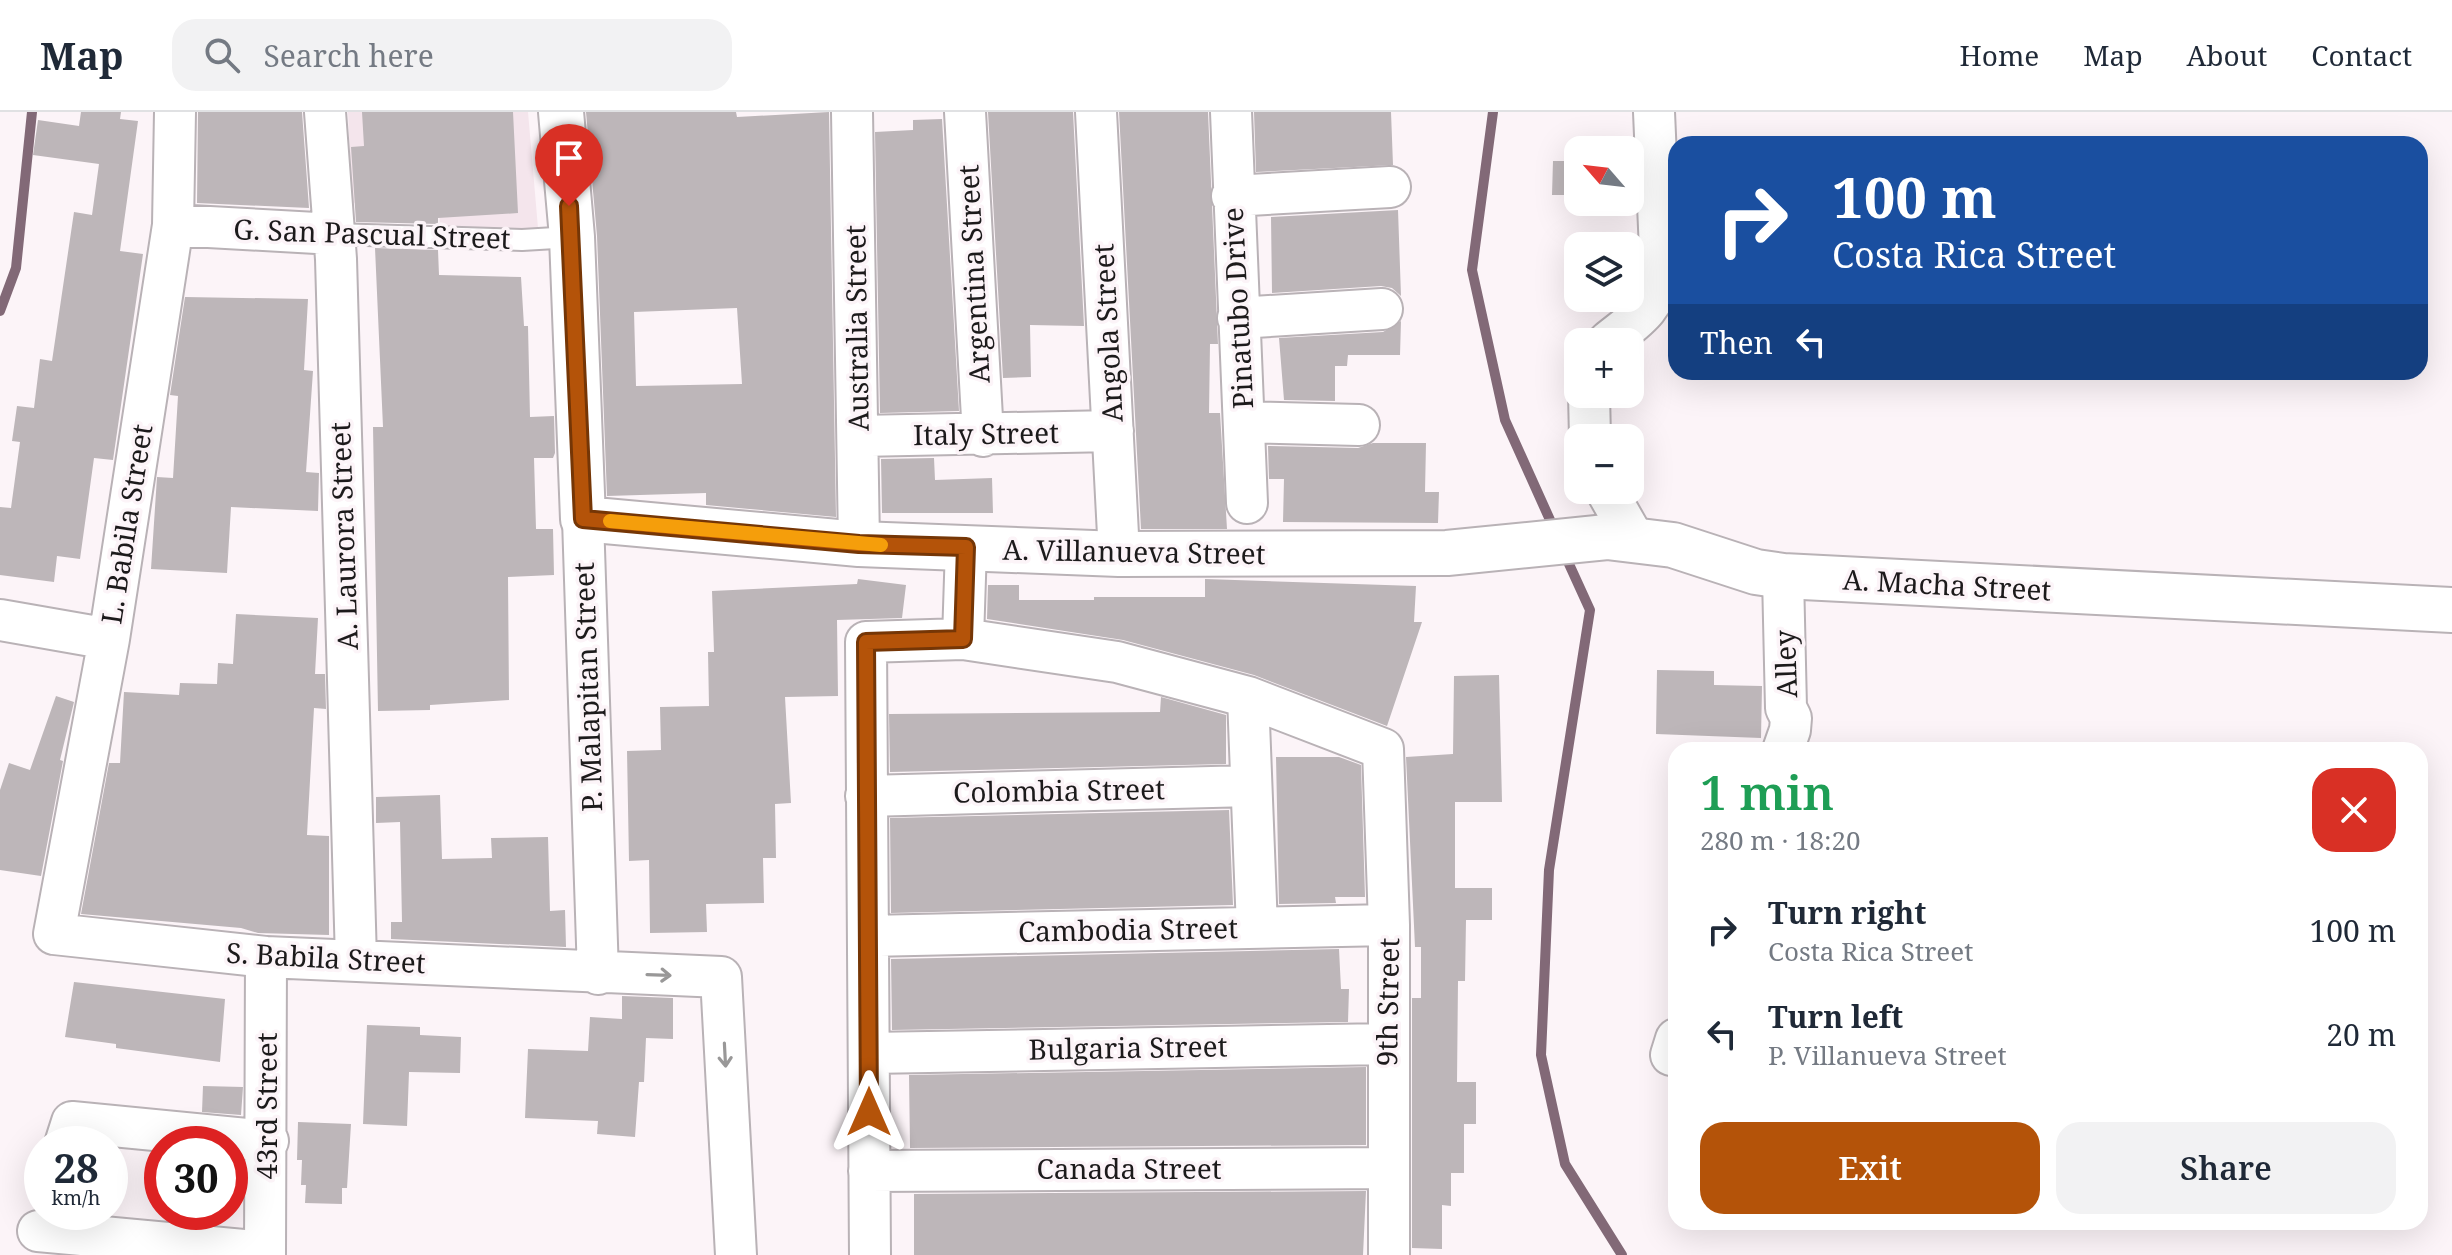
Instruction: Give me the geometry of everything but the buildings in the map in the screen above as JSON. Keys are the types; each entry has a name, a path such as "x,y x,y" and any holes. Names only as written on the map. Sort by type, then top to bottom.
{"street":[{"name":"L. Babila Street","path":"54,934 109,639 173,225 175,112"},
{"name":"A. Laurora Street","path":"325,112 334,234 356,960"},
{"name":"P. Malapitan Street","path":"561,112 572,237 598,974"},
{"name":"Australia Street","path":"852,112 859,544"},
{"name":"Argentina Street","path":"965,112 983,436"},
{"name":"Angola Street","path":"1096,112 1119,554"},
{"name":"Pinatubo Drive","path":"1231,112 1232,196 1247,503"},
{"path":"1629,328 1639,321 1658,294 1661,274 1654,112"},
{"path":"1232,196 1390,187"},
{"name":"G. San Pascual Street","path":"173,225 334,234"},
{"path":"1238,318 1382,309"},
{"path":"1244,422 1359,425"},
{"name":"Italy Street","path":"859,436 983,436 1113,431"},
{"path":"1610,504 1621,539"},
{"name":"A. Villanueva Street","path":"583,519 859,544 1119,554 1447,553"},
{"name":"A. Macha Street","path":"1447,553 1621,539 1673,545 1756,572 1783,576 2452,610"},
{"path":"963,639 966,547"},
{"name":"Alley","path":"1783,576 1786,708 1791,718 1785,742"},
{"path":"0,620 109,639"},
{"path":"870,1255 866,642 963,639 1117,662 1248,697 1257,928"},
{"name":"9th Street","path":"1248,697 1383,749 1389,925 1389,1255"},
{"name":"Colombia Street","path":"866,796 1251,786"},
{"name":"Cambodia Street","path":"868,936 1389,925"},
{"name":"S. Babila Street","path":"54,934 266,957 598,974 721,977 736,1255"},
{"name":"43rd Street","path":"265,1254 268,1141 266,957"},
{"name":"Bulgaria Street","path":"869,1053 1387,1044"},
{"path":"128,1135 268,1141"},
{"name":"Canada Street","path":"869,1171 1389,1168"},
{"path":"36,1233 265,1254"}],"lane":[{"name":"G. San Pascual Street","path":"334,234 522,240 572,237"}],"shaded area":[{"path":"348,112 528,112 538,228 440,234 439,197 352,203"}],"waterway":[{"path":"0,311 16,268 32,112"},
{"path":"1493,112 1472,270 1505,420 1555,531"},
{"path":"1564,553 1590,610 1549,870 1541,1055 1565,1164 1622,1255"}],"slow traffic":[{"path":"610,521 881,545"}],"route":[{"path":"569,206 583,519 859,544 966,547 963,639 884,639 866,642 869,1112"}]}
